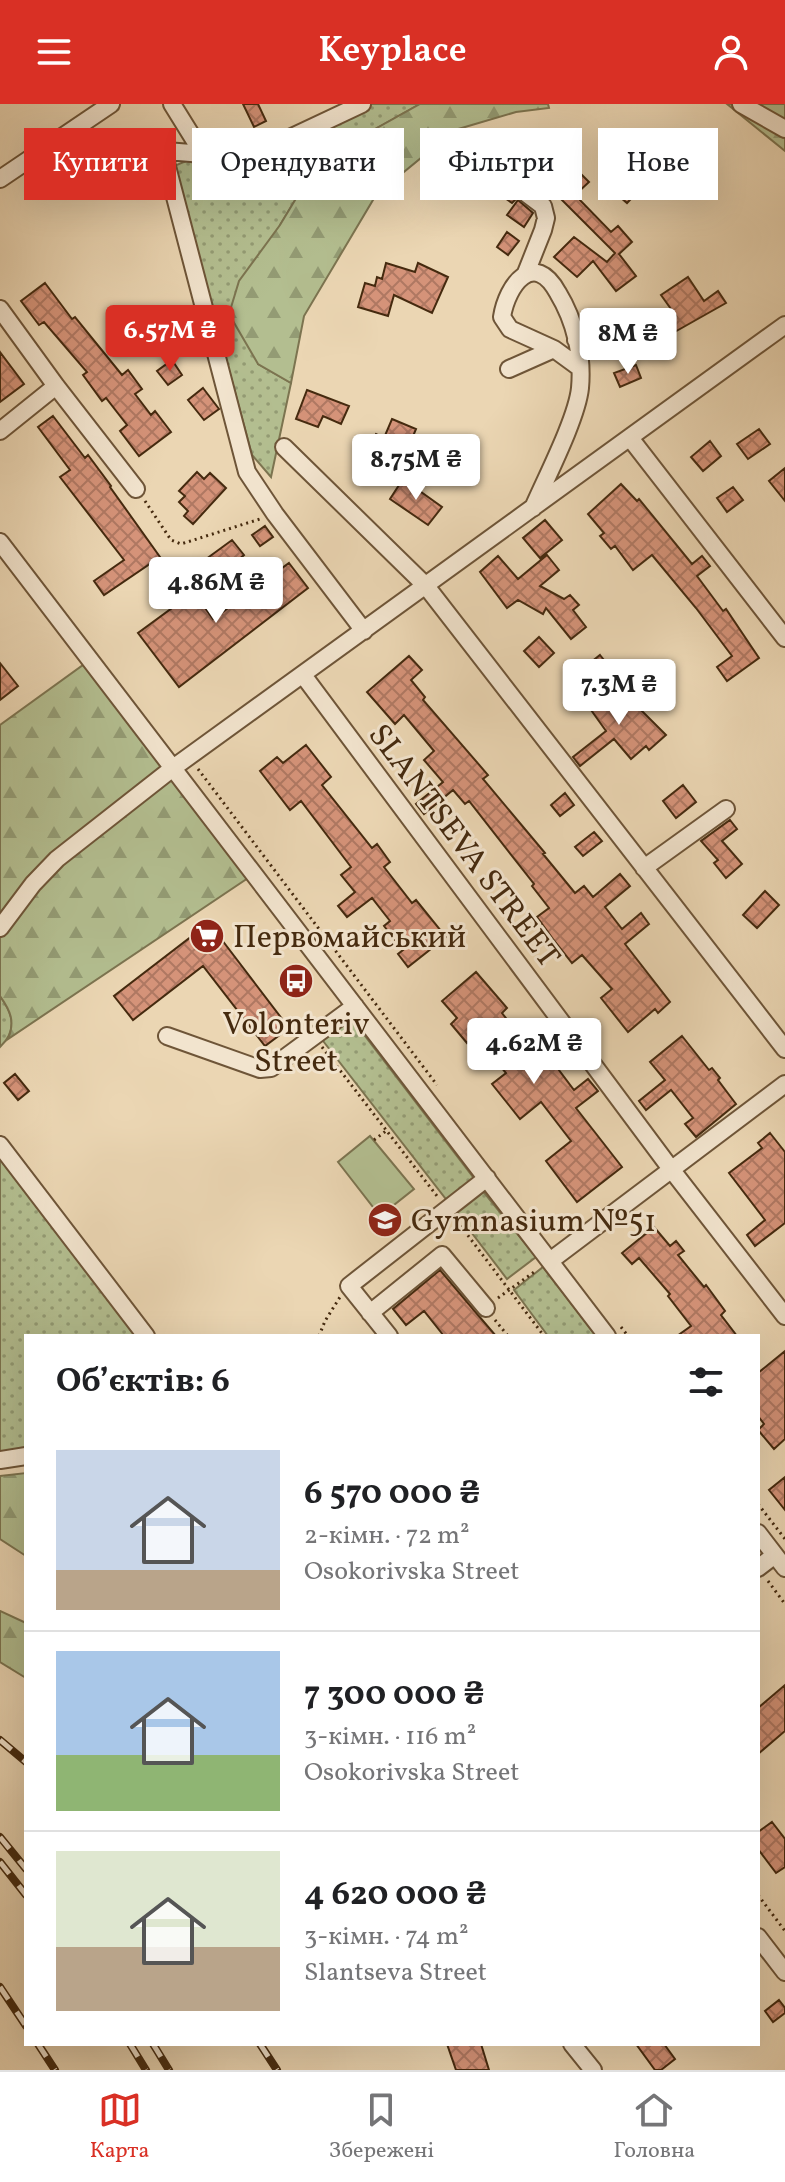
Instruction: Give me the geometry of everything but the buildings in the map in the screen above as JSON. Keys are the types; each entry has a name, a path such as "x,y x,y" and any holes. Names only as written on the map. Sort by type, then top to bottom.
{"street":[{"path":"76,128 111,104"},
{"path":"172,104 192,136"},
{"path":"311,128 362,104"},
{"path":"741,104 785,129"},
{"path":"0,179 24,163"},
{"path":"176,200 247,472 364,631"},
{"path":"526,273 546,218 543,206 535,200"},
{"path":"532,510 580,391 580,368 576,340 557,290 536,273 526,273 516,280 509,291 502,317 510,329 554,349 580,368"},
{"path":"0,309 136,489"},
{"path":"576,340 636,319"},
{"path":"0,928 33,884 57,859 173,768 785,325"},
{"path":"509,369 554,349"},
{"path":"0,431 56,386"},
{"path":"630,438 785,638"},
{"path":"284,447 426,586 785,1049"},
{"path":"0,542 550,1261 613,1330"},
{"name":"SLANTSEVA STREET","path":"303,675 671,1169 785,1316"},
{"path":"644,868 726,809"},
{"path":"167,1036 260,1069 271,1068 355,1006"},
{"path":"550,1261 785,1084"},
{"path":"0,1145 144,1334"},
{"path":"387,1334 349,1286 487,1178"},
{"path":"370,1313 442,1255 486,1308"},
{"path":"0,1460 24,1456"},
{"path":"760,1536 780,1562 760,1567"},
{"path":"760,1940 785,1972"},
{"path":"574,2046 593,2070"}],"path":[{"path":"136,489 171,540 181,544 275,514"},
{"path":"189,756 438,1086"},
{"path":"313,1036 543,1334"},
{"path":"374,1140 386,1131"},
{"path":"506,1334 486,1308 550,1261"},
{"path":"320,1334 349,1286"},
{"path":"760,1507 785,1539"},
{"path":"760,1571 785,1604"},
{"path":"760,1898 785,1931"}],"green space":[{"path":"362,104 420,104 377,128 305,128"},
{"path":"420,104 548,104 549,108 516,112 462,128 420,128 420,159 404,172 404,128 377,128"},
{"path":"727,104 785,104 785,151"},
{"path":"192,159 192,200 295,200 280,225 258,364 291,383 271,477 252,455 176,165"},
{"path":"295,200 373,200 304,316 291,383 258,364 229,314 239,281"},
{"path":"90,660 254,874 8,1039 11,1017 0,996 0,725"},
{"path":"0,996 12,1022 6,1041 0,1047"},
{"path":"349,1015 476,1181 449,1203 320,1037"},
{"path":"370,1136 414,1189 380,1216 338,1162"},
{"path":"0,1145 144,1334 24,1334 24,1456 0,1460"},
{"path":"482,1190 536,1257 507,1279 455,1211"},
{"path":"543,1267 594,1334 547,1334 514,1290"},
{"path":"24,1473 24,1555 0,1539 0,1476"},
{"path":"0,1611 24,1622 24,1677 0,1662"}],"railway":[{"path":"0,1740 24,1760"},
{"path":"0,1837 24,1867"},
{"path":"0,1862 24,1892"},
{"path":"0,1987 24,2023"},
{"path":"39,2046 55,2070"},
{"path":"131,2046 146,2070"},
{"path":"154,2046 169,2070"},
{"path":"261,2046 277,2070"}],"place":[{"name":"Первомайський","path":"207,936"},
{"name":"Volonteriv Street","path":"296,981"},
{"name":"Gymnasium №51","path":"385,1220"}]}
